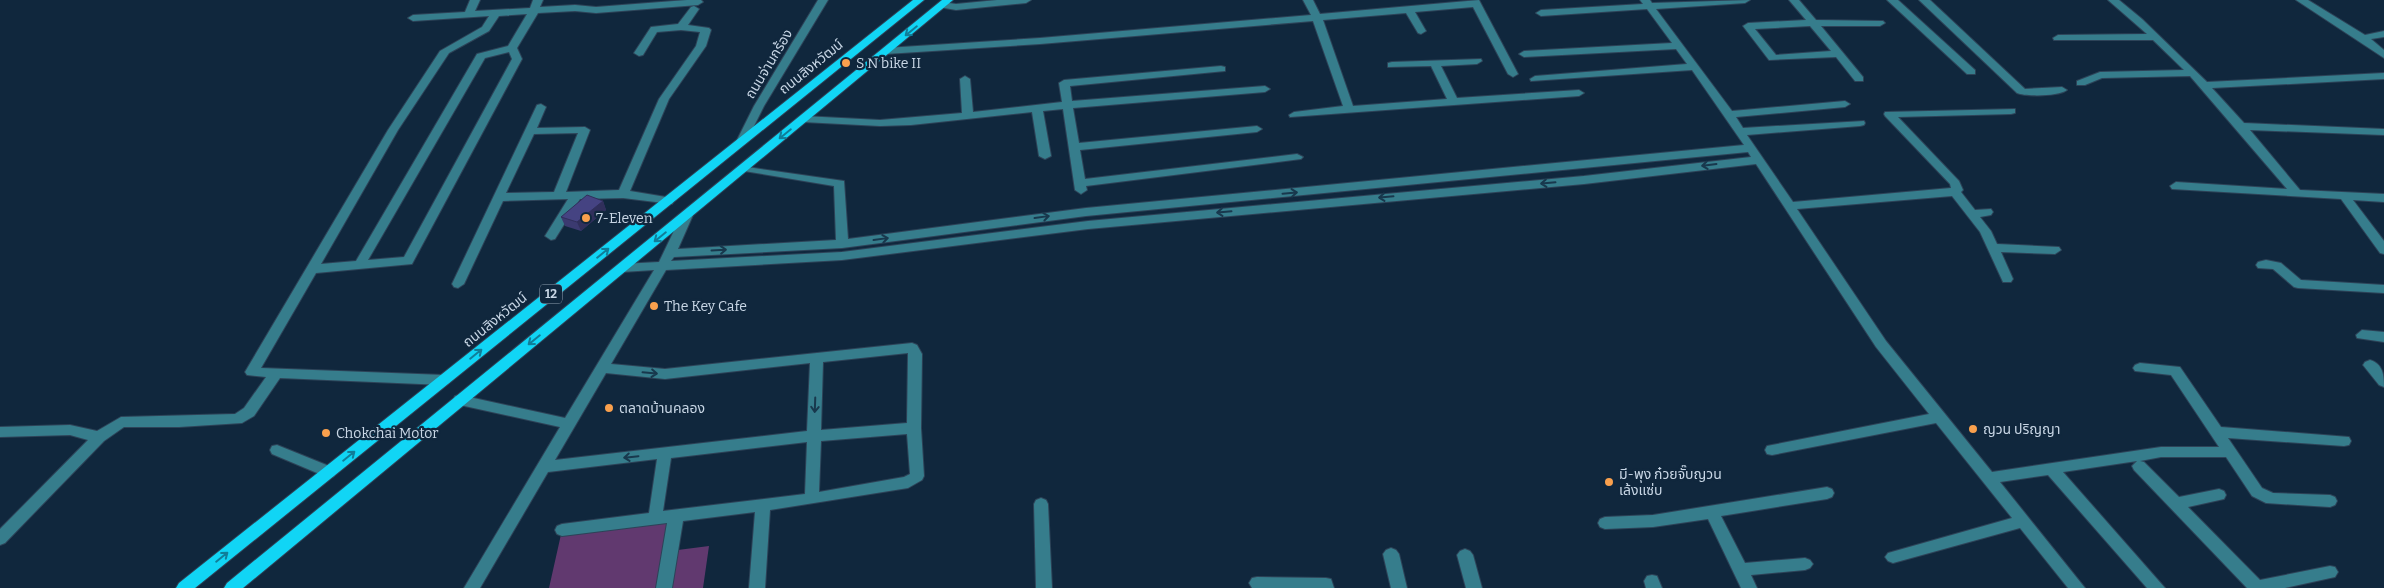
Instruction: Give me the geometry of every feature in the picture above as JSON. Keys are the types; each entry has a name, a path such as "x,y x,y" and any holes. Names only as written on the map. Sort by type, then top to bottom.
{"main road":[{"name":"ถนนสิงหวัฒน์","path":"184,588 918,0"},
{"name":"12","path":"232,588 945,2"}],"street":[{"path":"468,15 475,0"},
{"name":"ถนนจ่านกร้อง","path":"740,142 759,106 823,0"},
{"path":"945,2 956,6 1026,0"},
{"path":"1308,0 1318,18 1349,109"},
{"path":"1541,13 1648,3 1745,0"},
{"path":"1794,0 1859,79"},
{"path":"1892,0 1971,72"},
{"path":"1924,0 2021,91 2026,93 2062,90"},
{"path":"2113,0 2156,37 2204,84 2242,126 2296,193"},
{"path":"2300,0 2363,38 2384,55"},
{"path":"886,51 1318,18 1475,2 1513,74"},
{"path":"1648,3 1728,115 1881,344 2077,588"},
{"path":"413,18 496,13 536,5 596,10 696,5 681,27"},
{"path":"360,264 481,56 512,48 536,5"},
{"path":"1409,10 1421,31"},
{"path":"444,380 252,372 392,130 445,51 486,29 496,13"},
{"path":"1840,54 1773,58 1748,26 1813,23 1880,23"},
{"path":"623,194 664,99 701,46 706,30 681,27 654,29 639,54"},
{"path":"2363,38 2384,34"},
{"path":"2058,38 2156,37"},
{"path":"1524,54 1680,46"},
{"path":"312,269 408,261 517,59 512,48"},
{"path":"1392,65 1478,61"},
{"path":"1434,63 1454,102"},
{"path":"1535,79 1694,67"},
{"path":"1221,69 1064,83 1081,186 1297,158"},
{"path":"2081,83 2100,75 2193,74"},
{"path":"2204,84 2275,83 2384,76"},
{"path":"964,79 968,116"},
{"path":"803,119 880,124 1067,105 1265,89"},
{"path":"1294,115 1349,109 1579,93"},
{"path":"1728,115 1845,104"},
{"path":"458,284 541,107"},
{"path":"1037,108 1045,156"},
{"path":"1954,191 1957,190 1956,183 1889,114 2011,111"},
{"path":"1739,132 1860,123"},
{"path":"2242,126 2381,135"},
{"path":"1074,147 1257,129"},
{"path":"530,131 584,130 559,195"},
{"path":"670,253 842,244 1086,212 1750,148"},
{"path":"622,268 842,256 1088,225 1584,180 1758,160"},
{"path":"744,168 840,183 842,244"},
{"path":"2176,186 2384,198"},
{"path":"1789,206 1954,191"},
{"path":"1954,191 1985,231 2007,279"},
{"path":"499,197 623,194 668,201"},
{"path":"551,236 576,195"},
{"path":"2344,196 2382,246"},
{"path":"1973,214 1987,212"},
{"path":"472,588 670,253 687,215"},
{"path":"1994,248 2055,250"},
{"path":"2262,265 2277,266 2298,284 2384,289"},
{"path":"2362,334 2384,336"},
{"path":"562,530 812,499 915,479 918,473 914,428 913,349 904,348 665,374 601,368"},
{"path":"812,499 817,357"},
{"path":"2370,365 2384,382"},
{"path":"2140,368 2176,370 2257,492 2271,499 2330,502"},
{"path":"0,538 99,437 121,422 230,420 242,417 252,409 276,373"},
{"path":"460,400 568,424"},
{"path":"1772,450 1939,417"},
{"path":"543,467 814,436 914,428"},
{"path":"0,432 70,430 99,437"},
{"path":"2217,432 2344,441"},
{"path":"277,450 328,472"},
{"path":"1988,478 2161,452 2230,452"},
{"path":"655,519 665,454"},
{"path":"2138,466 2257,588 2330,572"},
{"path":"2052,468 2156,588"},
{"path":"1605,523 1652,521 1827,493"},
{"path":"2175,504 2219,495"},
{"path":"1041,504 1044,588"},
{"path":"757,588 763,506"},
{"path":"1712,512 1749,588"},
{"path":"664,588 676,516"},
{"path":"1893,558 2023,521"},
{"path":"1391,554 1399,588"},
{"path":"1465,555 1474,588"},
{"path":"1741,570 1805,564"},
{"path":"1257,583 1326,584 1326,588"}],"shaded area":[{"path":"676,516 670,551 709,546 703,588 549,588 562,530"}],"building":[{"path":"587,195 603,201 577,222 561,217"}],"place":[{"name":"S N bike II","path":"846,63"},
{"name":"7-Eleven","path":"586,218"},
{"name":"The Key Cafe","path":"654,306"},
{"name":"ตลาดบ้านคลอง","path":"609,408"},
{"name":"ญวน ปริญญา","path":"1973,429"},
{"name":"Chokchai Motor","path":"326,433"},
{"name":"มี-พุง ก๋วยจั๊บญวน เล้งแซ่บ","path":"1609,482"}]}
